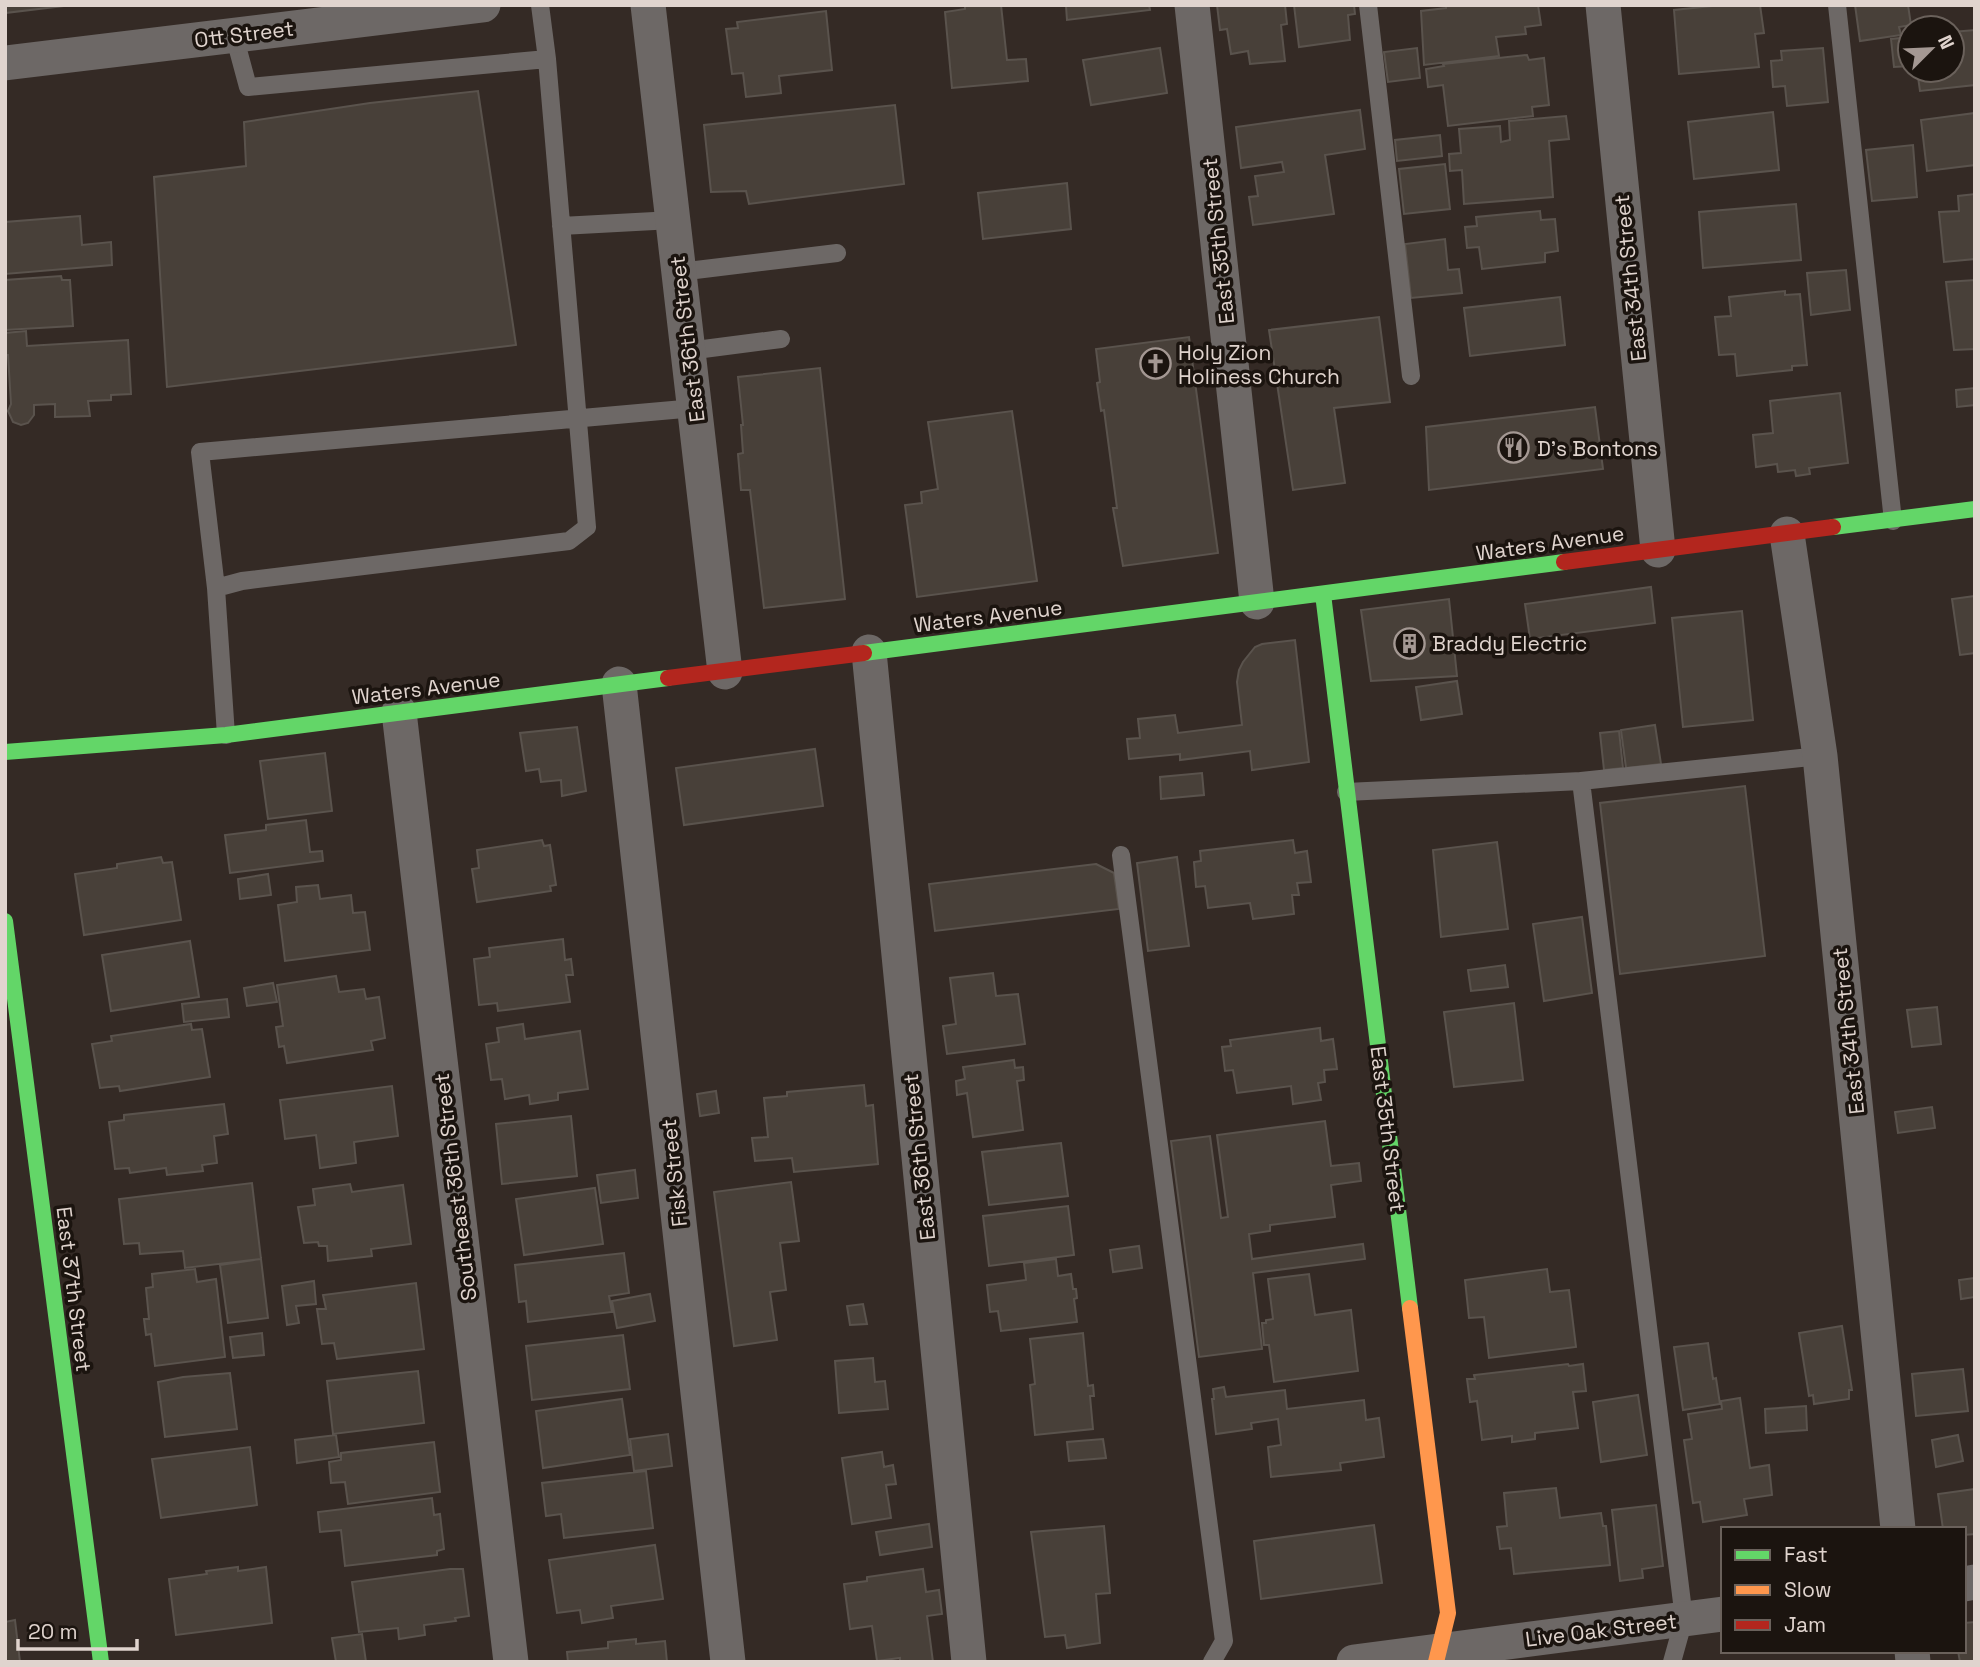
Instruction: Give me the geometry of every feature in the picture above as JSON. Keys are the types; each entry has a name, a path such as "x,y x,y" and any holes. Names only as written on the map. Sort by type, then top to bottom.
{"main road":[{"name":"Waters Avenue","path":"5,751 226,735 1975,509"},
{"name":"East 35th Street","path":"1324,594 1448,1613 1438,1656"},
{"name":"East 37th Street","path":"5,921 101,1662"}],"street":[{"name":"Ott Street","path":"5,63 234,35 300,16 482,5"},
{"name":"East 36th Street","path":"648,5 725,672"},
{"name":"East 35th Street","path":"1192,5 1258,602"},
{"name":"East 34th Street","path":"1603,5 1658,550"},
{"name":"East 34th Street","path":"1787,534 1820,756 1898,1527"},
{"name":"East 36th Street","path":"869,652 969,1662"},
{"name":"Fisk Street","path":"619,684 728,1662"},
{"name":"Southeast 36th Street","path":"399,712 511,1662"},
{"name":"Live Oak Street","path":"1354,1662 1438,1656 1721,1614"}],"lane":[{"path":"216,587 242,581 569,541 587,527 547,59 540,5"},
{"path":"1368,5 1411,376"},
{"path":"1837,5 1894,521"},
{"path":"234,35 248,87 547,59"},
{"path":"561,226 673,220"},
{"path":"679,272 836,253"},
{"path":"688,351 781,339"},
{"path":"226,735 216,587 200,452 695,408"},
{"path":"1346,792 1581,782 1820,756"},
{"path":"1581,782 1684,1619 1672,1662"},
{"path":"1121,855 1224,1641 1212,1662"}],"building":[{"path":"5,5 63,5 63,6 5,13"},
{"path":"965,5 1001,5 1007,60 1026,59 1028,81 952,88 945,12 965,9"},
{"path":"1057,5 1149,5 1150,10 1067,20 1066,6"},
{"path":"1217,5 1285,5 1287,24 1281,25 1285,61 1250,64 1248,51 1231,54 1227,29 1220,30"},
{"path":"1294,5 1354,5 1355,14 1348,15 1350,40 1299,47"},
{"path":"1446,5 1538,5 1541,25 1525,27 1526,34 1496,37 1499,56 1424,65 1421,11 1446,8"},
{"path":"1722,5 1760,5 1764,33 1755,34 1759,67 1679,74 1674,10"},
{"path":"1855,5 1908,5 1909,14 1896,14 1896,36 1860,41"},
{"path":"826,11 832,70 779,76 781,93 746,97 743,73 732,74 726,29 738,28 737,22"},
{"path":"1975,30 1975,85 1920,91 1919,84 1966,84 1966,31"},
{"path":"1896,38 1896,67 1894,67 1891,39"},
{"path":"1160,48 1167,93 1091,105 1083,60"},
{"path":"1417,48 1420,78 1388,82 1384,52"},
{"path":"1823,48 1828,102 1787,106 1785,86 1773,87 1771,61 1782,60 1781,51"},
{"path":"1527,55 1529,60 1544,58 1549,105 1532,107 1533,116 1448,126 1443,85 1428,87 1426,69 1444,66 1443,64"},
{"path":"478,91 516,345 167,387 154,177 246,166 244,122 370,103"},
{"path":"895,105 904,184 749,204 746,191 711,192 704,125"},
{"path":"1360,110 1365,149 1325,155 1334,214 1253,225 1249,197 1258,196 1255,176 1284,172 1282,162 1241,168 1236,127"},
{"path":"1773,112 1779,170 1694,179 1688,122"},
{"path":"1975,113 1975,165 1927,171 1921,120"},
{"path":"1566,116 1569,139 1549,141 1553,197 1464,204 1462,170 1450,171 1449,154 1461,153 1459,129 1500,126 1501,142 1510,140 1509,121"},
{"path":"1440,135 1442,156 1397,161 1395,140"},
{"path":"1913,145 1917,197 1872,201 1866,150"},
{"path":"1445,164 1450,209 1404,214 1399,169"},
{"path":"1067,183 1071,229 983,239 978,193"},
{"path":"1975,194 1975,259 1944,262 1939,212 1959,211 1958,196"},
{"path":"1796,204 1801,260 1703,268 1699,212"},
{"path":"1540,211 1541,220 1555,219 1558,251 1545,253 1545,262 1482,269 1479,247 1467,248 1465,227 1477,226 1476,217"},
{"path":"80,216 82,245 111,242 112,265 5,274 5,222"},
{"path":"1445,239 1448,270 1459,269 1462,293 1411,298 1405,244"},
{"path":"1846,270 1850,310 1811,315 1807,273"},
{"path":"61,276 62,280 70,280 73,326 5,330 5,280"},
{"path":"1975,280 1975,349 1954,350 1946,282"},
{"path":"1785,291 1785,295 1800,294 1807,365 1792,366 1792,370 1737,376 1735,354 1719,355 1715,317 1731,316 1729,297"},
{"path":"1560,297 1565,345 1470,356 1464,308"},
{"path":"1379,317 1390,402 1334,408 1345,483 1293,490 1269,330"},
{"path":"26,331 27,346 128,340 131,394 111,395 111,400 88,401 90,416 55,417 55,404 34,405 34,415 28,423 21,425 13,422 8,411 11,404 5,333"},
{"path":"1189,337 1218,553 1123,566 1113,508 1117,508 1104,410 1101,411 1097,383 1100,382 1096,349"},
{"path":"820,368 845,599 764,608 750,490 741,490 738,454 743,453 743,425 738,377"},
{"path":"1975,388 1975,405 1957,407 1956,390"},
{"path":"1840,393 1848,463 1809,468 1810,474 1796,476 1795,470 1778,472 1777,464 1756,467 1753,435 1773,433 1770,401"},
{"name":"D's Bontons","path":"1595,407 1603,469 1429,490 1426,427"},
{"path":"1012,411 1037,581 917,597 905,505 922,503 921,492 938,489 928,422"},
{"path":"1651,587 1655,623 1530,639 1525,604"},
{"path":"1975,596 1975,653 1960,655 1952,599"},
{"name":"Braddy Electric","path":"1449,599 1457,676 1371,681 1361,610"},
{"path":"1742,611 1753,720 1683,727 1672,618"},
{"path":"1295,640 1309,762 1252,770 1250,751 1180,760 1180,754 1129,759 1127,739 1140,738 1138,719 1175,715 1178,733 1242,725 1237,682 1243,662 1255,647 1262,644"},
{"path":"1457,681 1462,714 1421,720 1416,687"},
{"path":"1655,725 1661,764 1626,768 1621,730"},
{"path":"577,727 586,791 562,796 561,780 541,782 539,769 526,771 520,733"},
{"path":"1619,731 1623,768 1604,770 1600,733"},
{"path":"815,749 823,806 684,825 676,768"},
{"path":"325,753 332,811 268,819 260,761"},
{"path":"1202,773 1204,795 1161,799 1160,777"},
{"path":"1745,786 1765,956 1620,974 1600,803"},
{"path":"306,820 310,852 322,851 323,861 230,873 225,835 266,830 266,825"},
{"path":"542,840 544,846 550,845 556,885 550,886 551,891 477,902 472,869 479,868 477,850"},
{"path":"1293,840 1295,853 1307,851 1311,882 1297,883 1299,895 1292,895 1294,914 1253,919 1250,903 1208,908 1205,886 1196,887 1194,862 1201,861 1200,851"},
{"path":"1497,842 1508,929 1441,937 1433,850"},
{"path":"161,857 163,863 172,862 181,920 84,935 75,874 117,868 117,864"},
{"path":"1177,857 1189,946 1148,951 1137,863"},
{"path":"1096,864 1114,873 1119,909 935,931 929,884"},
{"path":"268,874 271,895 240,899 238,879"},
{"path":"318,885 320,899 351,895 353,913 365,912 370,950 285,961 278,905 297,902 296,887"},
{"path":"1582,917 1592,993 1544,1001 1533,924"},
{"path":"563,939 565,960 571,959 573,975 566,975 570,1002 498,1011 497,1003 479,1005 474,959 490,957 489,948"},
{"path":"190,941 199,997 111,1011 102,955"},
{"path":"1505,965 1508,987 1471,991 1468,970"},
{"path":"993,973 996,996 1018,994 1025,1044 947,1054 943,1026 956,1024 950,978"},
{"path":"336,976 339,992 364,989 366,999 379,997 385,1038 371,1041 373,1050 287,1063 284,1046 279,1047 276,1027 283,1026 277,985"},
{"path":"273,983 277,1002 247,1006 244,988"},
{"path":"227,999 229,1017 184,1022 182,1004"},
{"path":"1514,1003 1523,1080 1454,1087 1444,1012"},
{"path":"1937,1007 1941,1044 1912,1047 1907,1010"},
{"path":"191,1024 192,1030 202,1029 210,1077 120,1091 119,1086 100,1088 92,1044 112,1041 111,1036"},
{"path":"523,1024 525,1039 580,1031 588,1089 558,1093 558,1100 530,1104 529,1095 505,1099 502,1079 491,1080 486,1044 499,1042 497,1028"},
{"path":"1320,1028 1321,1041 1333,1039 1337,1069 1324,1070 1325,1082 1318,1083 1321,1100 1293,1104 1291,1086 1237,1093 1233,1070 1225,1071 1222,1047 1231,1046 1230,1040"},
{"path":"1014,1060 1015,1068 1023,1067 1024,1080 1017,1081 1023,1130 973,1137 967,1093 957,1095 956,1081 965,1079 963,1067"},
{"path":"864,1085 866,1106 873,1105 878,1164 794,1172 792,1158 755,1161 752,1138 768,1137 764,1098 787,1096 787,1092"},
{"path":"392,1086 398,1136 354,1142 356,1163 320,1168 316,1135 285,1139 280,1100"},
{"path":"716,1091 719,1113 700,1116 697,1094"},
{"path":"224,1104 228,1134 214,1136 217,1163 202,1165 203,1171 167,1175 166,1168 130,1173 129,1168 115,1169 109,1122 124,1120 124,1115"},
{"path":"1932,1107 1935,1128 1898,1133 1895,1112"},
{"path":"571,1116 577,1176 502,1184 496,1124"},
{"path":"1325,1121 1331,1166 1359,1163 1361,1181 1331,1185 1335,1217 1270,1225 1270,1231 1249,1234 1252,1259 1363,1244 1365,1259 1253,1273 1262,1349 1199,1357 1171,1141 1210,1136 1221,1218 1228,1217 1217,1135"},
{"path":"1061,1143 1068,1196 989,1205 982,1152"},
{"path":"635,1170 638,1198 601,1203 597,1175"},
{"path":"791,1182 799,1241 780,1243 786,1290 770,1292 777,1340 734,1346 714,1192"},
{"path":"252,1183 261,1259 185,1268 183,1251 140,1254 139,1243 124,1244 119,1199"},
{"path":"350,1184 352,1192 403,1185 411,1244 371,1249 372,1256 328,1261 327,1246 319,1246 318,1242 304,1243 298,1207 315,1205 313,1189"},
{"path":"595,1188 603,1244 524,1255 516,1199"},
{"path":"1068,1206 1074,1255 989,1266 983,1216"},
{"path":"1139,1246 1142,1268 1113,1272 1110,1250"},
{"path":"624,1253 629,1293 609,1296 612,1312 528,1322 526,1301 519,1302 515,1265"},
{"path":"261,1259 268,1318 228,1323 220,1265"},
{"path":"1056,1259 1058,1276 1071,1274 1073,1289 1076,1289 1077,1298 1074,1299 1077,1322 1001,1331 998,1311 990,1312 987,1285 1026,1280 1024,1263"},
{"path":"195,1269 197,1282 216,1279 225,1357 155,1366 151,1334 146,1335 144,1319 149,1319 146,1288 153,1287 152,1274"},
{"path":"1547,1269 1550,1292 1569,1290 1576,1347 1489,1358 1484,1317 1469,1318 1465,1280"},
{"path":"1309,1274 1315,1315 1351,1310 1358,1371 1274,1382 1269,1345 1264,1345 1262,1323 1273,1319 1268,1279"},
{"path":"1975,1278 1975,1297 1961,1299 1959,1280"},
{"path":"314,1281 316,1304 296,1306 299,1323 287,1325 282,1286"},
{"path":"416,1283 424,1349 337,1359 334,1343 322,1344 317,1309 326,1309 323,1295"},
{"path":"650,1294 655,1321 617,1328 612,1301"},
{"path":"863,1304 867,1324 850,1325 847,1306"},
{"path":"1842,1326 1852,1390 1849,1390 1849,1399 1814,1404 1813,1395 1809,1396 1799,1333"},
{"path":"262,1333 264,1355 233,1358 230,1337"},
{"path":"1083,1333 1088,1386 1093,1385 1094,1396 1090,1396 1093,1429 1035,1435 1030,1385 1035,1384 1030,1339"},
{"path":"623,1335 630,1389 532,1400 526,1346"},
{"path":"1708,1343 1720,1404 1683,1410 1674,1347"},
{"path":"873,1358 875,1382 885,1381 888,1409 839,1413 835,1361"},
{"path":"1583,1364 1586,1391 1573,1392 1578,1428 1535,1433 1535,1439 1512,1442 1512,1436 1482,1440 1477,1401 1470,1402 1467,1379 1475,1379 1474,1375"},
{"path":"1963,1369 1968,1411 1916,1416 1912,1374"},
{"path":"418,1371 424,1423 333,1434 327,1381"},
{"path":"230,1373 237,1429 165,1437 158,1382"},
{"path":"1224,1387 1226,1397 1285,1390 1287,1409 1364,1400 1366,1420 1379,1418 1384,1457 1340,1463 1341,1470 1271,1477 1268,1447 1281,1445 1278,1419 1251,1423 1252,1429 1216,1434 1213,1389"},
{"path":"1638,1395 1647,1455 1601,1462 1593,1402"},
{"path":"1740,1398 1750,1468 1769,1465 1772,1495 1744,1499 1747,1515 1703,1522 1700,1502 1693,1503 1684,1440 1692,1439 1688,1414 1722,1409 1721,1401"},
{"path":"622,1399 630,1455 543,1468 536,1411"},
{"path":"1806,1406 1807,1430 1766,1433 1765,1409"},
{"path":"668,1434 672,1466 634,1471 630,1439"},
{"path":"336,1435 339,1457 297,1463 295,1440"},
{"path":"1958,1435 1963,1461 1936,1467 1932,1440"},
{"path":"1103,1439 1106,1458 1069,1461 1067,1442"},
{"path":"434,1442 440,1492 348,1504 345,1482 331,1483 329,1462 341,1460 341,1453"},
{"path":"250,1447 257,1505 161,1518 152,1459"},
{"path":"882,1452 884,1467 893,1465 896,1484 886,1485 891,1518 852,1524 842,1458"},
{"path":"646,1471 653,1528 564,1538 561,1514 546,1516 542,1483"},
{"path":"1556,1488 1560,1518 1601,1513 1603,1526 1606,1526 1610,1565 1514,1574 1511,1548 1500,1549 1497,1527 1507,1526 1504,1493"},
{"path":"1975,1489 1975,1534 1966,1535 1966,1527 1943,1527 1938,1494"},
{"path":"432,1498 434,1515 440,1514 444,1549 437,1551 437,1555 345,1566 341,1530 320,1532 318,1512"},
{"path":"1656,1505 1663,1566 1642,1569 1643,1578 1620,1581 1612,1510"},
{"path":"929,1524 932,1547 880,1555 876,1532"},
{"path":"1374,1525 1382,1583 1261,1599 1254,1541"},
{"path":"1104,1526 1110,1593 1096,1594 1100,1643 1067,1648 1065,1635 1045,1637 1031,1532"},
{"path":"655,1545 663,1599 611,1606 613,1618 582,1623 580,1610 557,1613 549,1560"},
{"path":"238,1567 238,1571 266,1567 272,1623 176,1635 169,1579"},
{"path":"463,1569 469,1616 455,1618 456,1621 424,1625 425,1635 399,1639 398,1628 359,1632 352,1582"},
{"path":"923,1569 926,1592 939,1590 942,1614 927,1616 933,1662 900,1662 900,1658 877,1661 872,1626 850,1629 844,1584 867,1581 867,1577"},
{"path":"15,1620 20,1662 5,1662 5,1622"},
{"path":"1975,1622 1975,1662 1960,1662 1958,1653 1966,1653 1966,1623"},
{"path":"362,1634 366,1662 336,1662 332,1638"},
{"path":"636,1639 636,1644 665,1641 667,1662 568,1662 567,1652 608,1648 608,1642"}],"traffic: fast":[{"path":"1833,527 1975,509"},
{"path":"864,653 1564,562"},
{"path":"1323,594 1410,1308"},
{"path":"5,752 226,735 668,678"},
{"path":"5,921 101,1662"}],"traffic: slow":[{"path":"1410,1308 1448,1613 1436,1662"}],"traffic: jam":[{"path":"1564,562 1833,527"},
{"path":"668,678 864,653"}],"place":[{"name":"Holy Zion Holiness Church","path":"1155,364"},
{"name":"D's Bontons","path":"1514,448"},
{"name":"Braddy Electric","path":"1409,643"}]}
